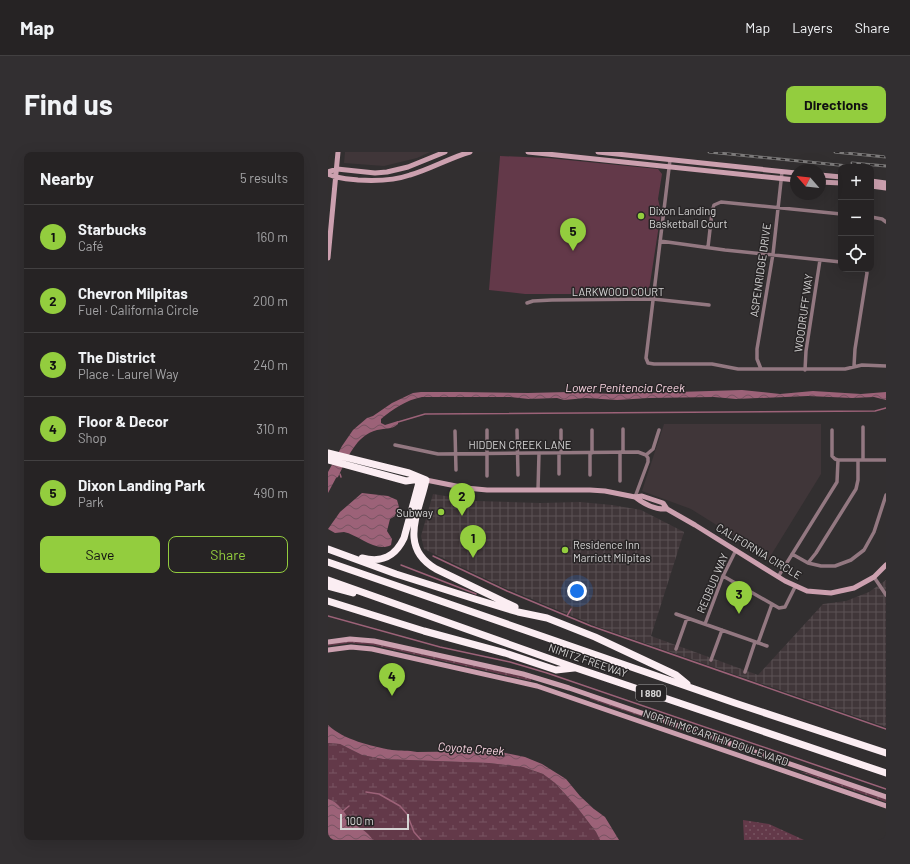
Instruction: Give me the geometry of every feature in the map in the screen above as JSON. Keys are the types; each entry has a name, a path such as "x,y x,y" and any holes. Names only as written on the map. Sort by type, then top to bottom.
{"highway":[{"name":"CALIFORNIA CIRCLE","path":"328,455 359,460 409,473 423,479"},
{"name":"CALIFORNIA CIRCLE","path":"328,455 355,467 406,481 423,479"},
{"path":"328,549 364,559 374,560 385,559 393,554 400,547 404,538 423,479"},
{"path":"423,479 413,536 415,547 426,564 526,613"},
{"path":"328,549 396,574 518,612 547,618 595,636 676,675 692,688"},
{"name":"NIMITZ FREEWAY","path":"328,562 692,688 886,753"},
{"name":"NIMITZ FREEWAY","path":"328,580 576,668 886,773"},
{"path":"328,586 417,611"},
{"path":"328,601 421,630 505,653 556,670 576,668"}],"street":[{"path":"328,258 338,152"},
{"path":"328,173 337,169 376,173 387,172 408,168 445,152"},
{"path":"328,173 336,178 373,180 399,178 411,175 456,156 470,152"},
{"path":"528,152 790,179"},
{"path":"598,152 790,173"},
{"path":"670,160 646,358 648,363 712,364 738,369 805,370 845,369 862,365 886,366"},
{"name":"ASPENRIDGE DRIVE","path":"761,369 756,359 757,349 773,254 782,172"},
{"path":"826,176 838,177"},
{"path":"874,181 886,183"},
{"path":"826,182 838,183"},
{"path":"874,186 886,188"},
{"path":"708,247 714,204 721,202 838,214"},
{"path":"874,218 886,222"},
{"path":"660,241 838,262"},
{"name":"WOODRUFF WAY","path":"805,370 806,350 820,260"},
{"path":"854,366 854,349 867,272"},
{"name":"LARKWOOD COURT","path":"527,302 575,299 653,299 709,305"},
{"path":"863,427 863,460"},
{"path":"620,481 623,429"},
{"path":"487,430 487,476"},
{"path":"518,430 518,475"},
{"path":"559,474 561,430"},
{"path":"590,475 592,430"},
{"path":"635,498 648,462 646,455 653,449 659,430"},
{"path":"832,430 832,456 835,459 886,460"},
{"path":"455,431 456,470"},
{"name":"HIDDEN CREEK LANE","path":"395,445 438,454 638,452 646,455"},
{"path":"538,490 539,453"},
{"path":"778,577 837,482 838,460"},
{"path":"808,563 816,553 856,489 858,480 858,460"},
{"name":"CALIFORNIA CIRCLE","path":"423,479 482,490 590,490 605,491 635,498 647,505 660,510 666,509 684,518 778,577 795,587 807,591 831,593 854,588 874,578 886,565"},
{"path":"792,554 808,563 821,566 835,566 851,560 864,550 874,532 886,495"},
{"name":"REDBUD WAY","path":"705,624 723,576 736,550"},
{"path":"723,576 779,608 785,607 795,587"},
{"path":"874,578 886,594"},
{"path":"745,672 772,604"},
{"path":"676,614 767,646"},
{"path":"676,650 687,618"},
{"path":"711,660 722,630"},
{"name":"NORTH MCCARTHY BOULEVARD","path":"328,642 350,639 374,641 549,681 886,797"},
{"name":"NORTH MCCARTHY BOULEVARD","path":"328,650 351,647 372,649 537,686 886,806"},
{"path":"468,670 469,662"},
{"path":"636,720 638,712"},
{"path":"752,760 755,752"}],"shaded area":[{"path":"345,152 430,152 417,158 384,166 344,163"},
{"path":"664,424 821,424 821,474 768,560 755,549 691,509 642,491"},
{"path":"433,494 476,501 540,503 580,502 612,505 641,510 684,532 651,636 758,675 823,604 846,601 869,592 886,580 886,727 596,626 503,587 424,549 421,536"}],"green space":[{"path":"500,156 548,158 658,169 662,174 658,199 661,212 649,290 644,294 525,294 489,290"},
{"path":"344,641 367,641 531,678 531,681 373,645 350,643 328,646 328,644"},
{"path":"590,697 734,746 747,753 590,699"},
{"path":"328,743 340,744 362,755 383,759 489,763 523,767 543,774 555,783 576,806 596,832 600,840 328,840"},
{"path":"761,758 799,771 797,771"},
{"path":"799,771 813,774 886,799 886,802"},
{"path":"743,820 769,824 804,840 744,840"}],"water":[{"path":"638,389 646,393 742,390 780,394 813,391 861,394 886,392 886,400 874,397 852,398 808,396 736,399 714,397 617,400 586,398 564,400 557,398 529,399 510,397 422,397 400,405 381,419 381,423 385,425 398,421 398,424 391,428 377,430 370,433 358,442 328,493 328,472 342,446 353,430 367,418 373,416 392,403 413,393 569,392 630,394"},
{"path":"362,493 388,496 397,500 399,507 395,516 390,519 387,531 392,539 391,545 379,547 350,534 344,532 335,533 328,529 340,512"},
{"path":"328,725 342,735 367,744 392,750 417,752 496,751 525,757 542,764 566,779 580,796 605,817 619,840 600,840 596,832 576,806 555,783 543,774 523,767 489,763 383,759 362,755 340,744 328,743"},
{"path":"328,799 332,800 338,805 351,821 366,832 373,840 328,840"}],"waterway":[{"name":"Lower Penitencia Creek","path":"398,422 425,414 875,411 886,408"},
{"path":"433,556 507,591 591,626 886,729"},
{"path":"401,565 476,594"},
{"path":"567,616 571,609"},
{"path":"328,616 440,647 510,662 547,673 886,789"},
{"path":"366,792 379,794 400,806 407,814 414,832 421,840"},
{"path":"343,811 349,806"}],"railway":[{"path":"709,152 838,165"},
{"path":"835,152 886,157"},
{"path":"852,163 886,166"}],"place":[{"name":"Dixon Landing Basketball Court","path":"641,216"},
{"name":"Dixon Landing Park","path":"573,251"},
{"name":"Subway","path":"441,512"},
{"name":"Chevron Milpitas","path":"462,516"},
{"name":"Residence Inn Marriott Milpitas","path":"565,550"},
{"name":"Starbucks","path":"473,558"},
{"name":"The District","path":"739,614"},
{"name":"Floor & Decor","path":"392,696"}],"water label":[{"name":"Coyote Creek","path":"471,748"}]}
